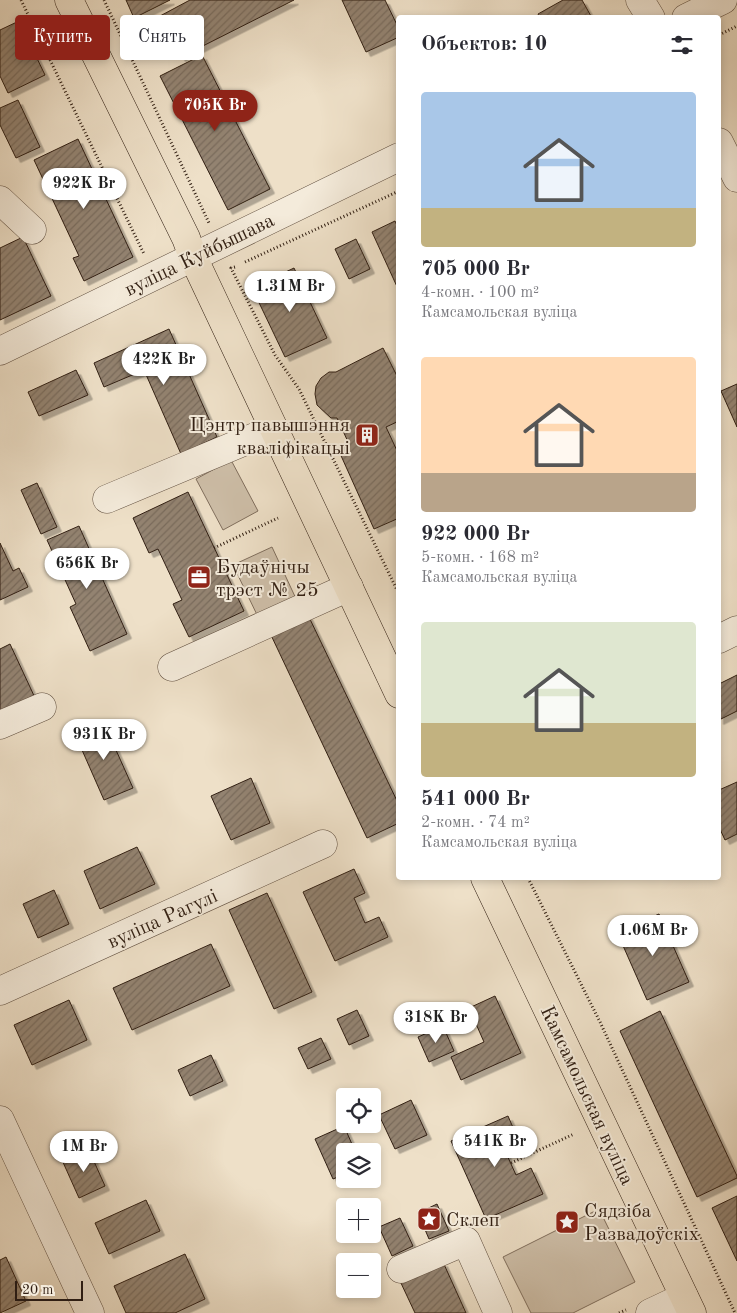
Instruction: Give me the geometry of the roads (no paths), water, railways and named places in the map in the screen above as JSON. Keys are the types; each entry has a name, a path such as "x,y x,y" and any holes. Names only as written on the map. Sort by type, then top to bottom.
{"main road":[{"path":"69,0 182,229 396,688"},
{"name":"Камсамольская вуліца","path":"486,880 688,1305"}],"street":[{"path":"640,0 649,15"},
{"path":"692,15 724,0"},
{"path":"721,146 737,178"},
{"name":"вуліца Куйбышава","path":"0,351 396,158"},
{"path":"0,200 32,230"},
{"path":"107,499 274,429"},
{"path":"172,667 349,588"},
{"path":"721,638 737,630"},
{"path":"0,725 42,707"},
{"name":"вуліца Рагулі","path":"0,991 323,844"},
{"path":"0,1120 90,1313"},
{"path":"401,1269 466,1241 498,1313"},
{"path":"650,1313 688,1305"}],"place":[{"name":"Цэнтр павышэння кваліфікацыі","path":"367,435"},
{"name":"Будаўнічы трэст № 25","path":"199,577"},
{"name":"Склеп","path":"429,1219"},
{"name":"Сядзіба Развадоўскіх","path":"567,1222"}]}
